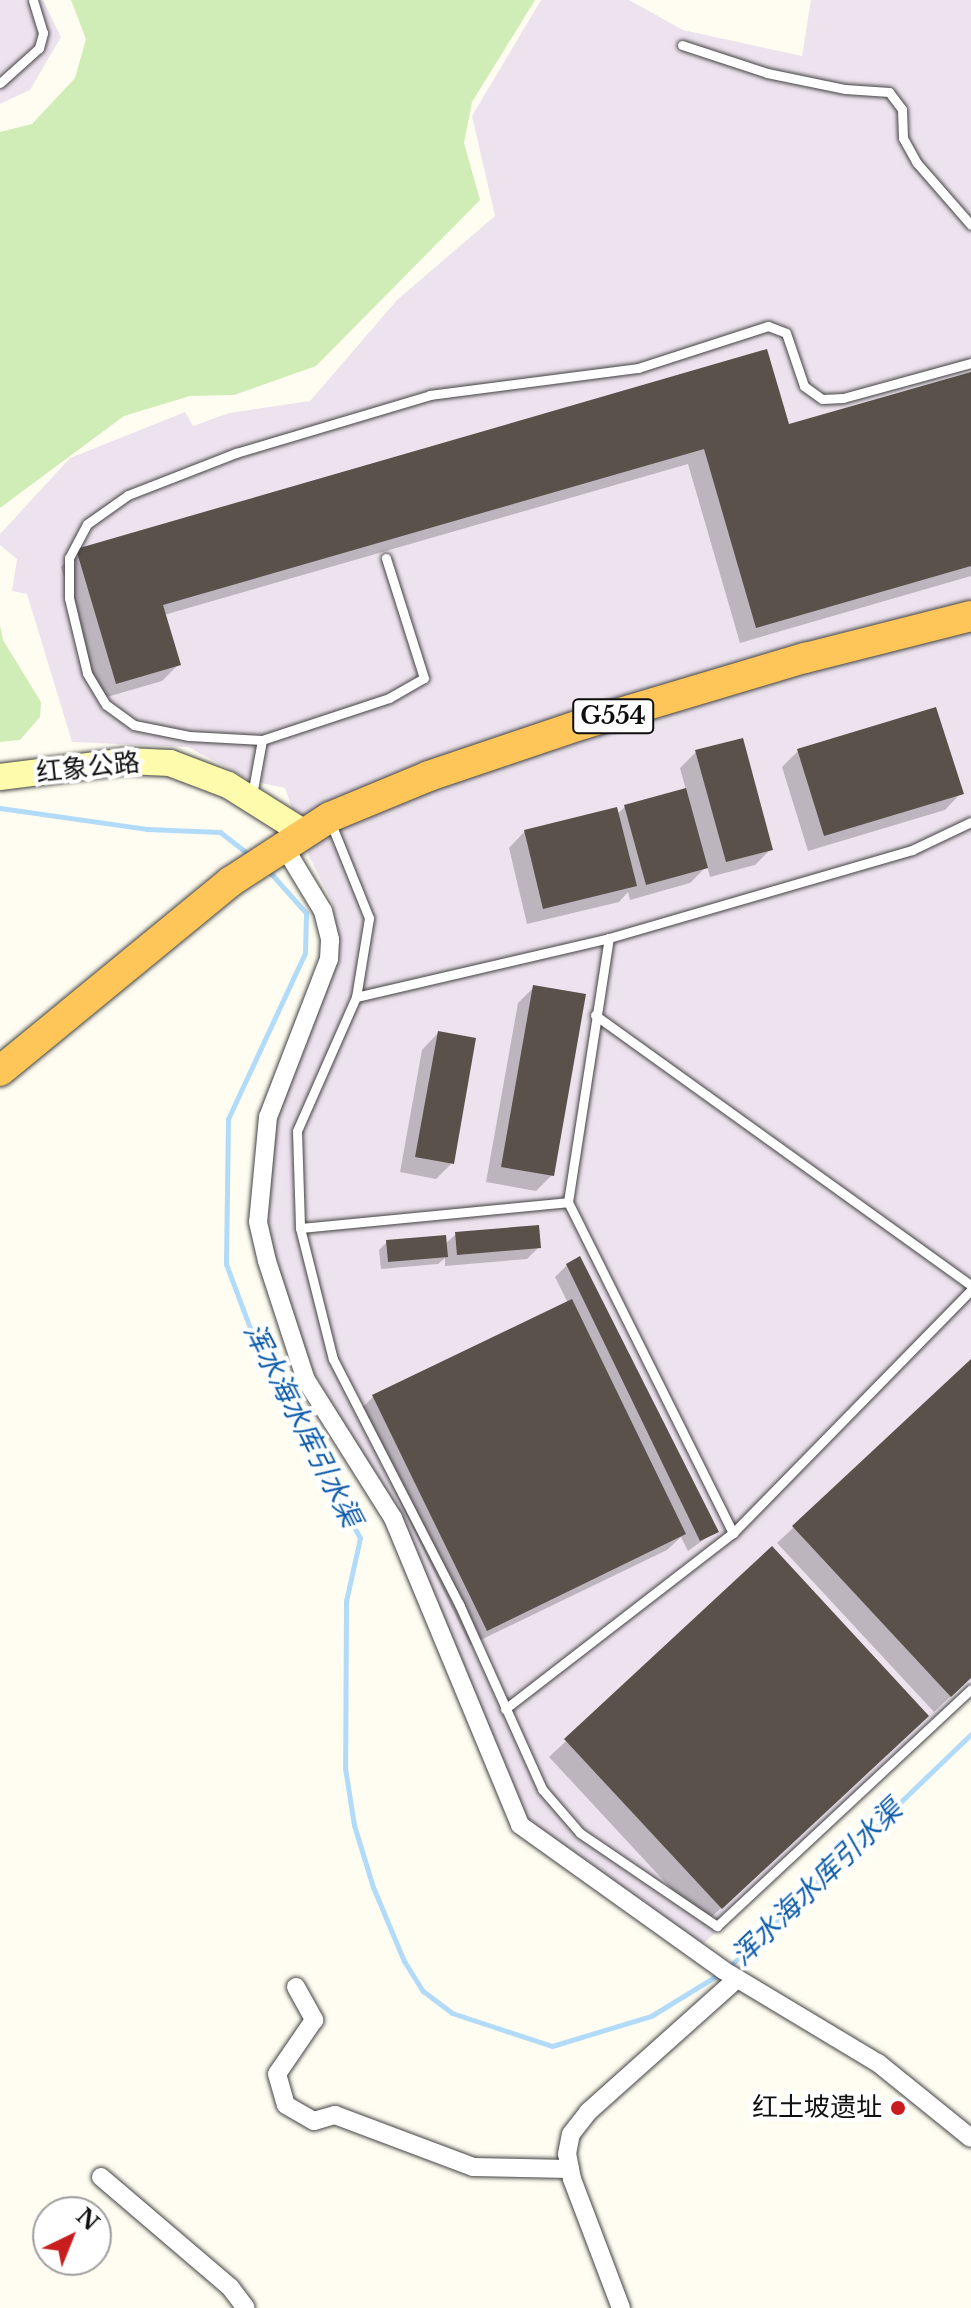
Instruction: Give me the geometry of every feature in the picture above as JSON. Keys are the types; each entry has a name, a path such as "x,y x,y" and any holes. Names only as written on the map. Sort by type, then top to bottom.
{"highway":[{"name":"G554","path":"0,1071 230,882 296,837 429,776 583,724 834,650 971,616"}],"main road":[{"name":"红象公路","path":"0,777 147,761 198,772 251,798 296,837"}],"street":[{"path":"296,837 323,911 330,940 329,959 268,1117 258,1222 306,1380 393,1518 520,1825 730,1975 878,2063 971,2138"},
{"path":"621,2308 570,2169 567,2145 588,2112 730,1975"},
{"path":"296,1987 314,2020 277,2074 286,2105 314,2121 335,2115 473,2167 570,2169"},
{"path":"101,2177 230,2287 246,2308"}],"lane":[{"path":"0,83 39,48 43,33 33,0"},
{"path":"682,45 767,73 845,89 889,92 902,109 903,138 917,163 971,225"},
{"path":"386,558 424,678 389,698 262,740 143,728 119,716 96,692 78,643 67,576 76,540 103,510 146,486 236,453 430,395 638,368 768,326 786,333 804,386 822,399 843,398 971,363"},
{"path":"251,798 262,740"},
{"path":"356,997 609,938 912,850 971,822"},
{"path":"296,837 369,918 356,997 297,1131 300,1228 333,1359 459,1604 542,1789 580,1833 717,1926 971,1689"},
{"path":"609,938 568,1202 733,1533"},
{"path":"505,1709 733,1533 971,1287 595,1015"},
{"path":"300,1228 568,1202"}],"shaded area":[{"path":"0,0 43,0 61,37 30,90 0,104"},
{"path":"541,0 629,0 683,30 802,56 811,0 971,0 971,1697 703,1944 526,1824 348,1430 306,1359 263,1224 277,1105 338,946 333,904 306,850 285,788 252,781 188,747 72,742 27,594 12,591 17,559 0,545 0,534 70,458 185,412 193,426 229,413 310,401 397,300 495,216 472,116"}],"green space":[{"path":"71,0 535,0 472,102 464,143 480,200 316,366 234,395 190,396 124,416 0,508 0,132 32,124 75,78 86,39"},
{"path":"0,625 3,640 41,702 40,717 20,740 0,742"}],"building":[{"path":"767,349 789,424 971,372 971,566 756,628 704,449 163,605 181,665 116,684 76,549"},
{"path":"936,707 964,794 824,836 797,749"},
{"path":"743,738 773,850 726,862 695,750"},
{"path":"686,788 708,868 646,885 624,805"},
{"path":"617,807 637,886 543,909 524,830"},
{"path":"533,985 586,994 554,1176 501,1167"},
{"path":"438,1031 476,1038 454,1164 415,1157"},
{"path":"539,1225 541,1248 457,1255 455,1232"},
{"path":"446,1235 448,1257 388,1262 386,1240"},
{"path":"580,1256 719,1532 700,1541 566,1264"},
{"path":"572,1299 686,1534 487,1631 372,1395"},
{"path":"971,1359 971,1678 951,1697 792,1526"},
{"path":"772,1546 929,1716 722,1909 564,1739"}],"waterway":[{"name":"浑水海水库引水渠","path":"0,808 147,829 220,832 249,855"},
{"name":"浑水海水库引水渠","path":"267,869 306,913 305,953 228,1119 226,1264 261,1357 360,1538 346,1601 345,1768 354,1825 373,1887 404,1961 423,1991 452,2013 552,2046 651,2016 721,1973"},
{"name":"浑水海水库引水渠","path":"729,1967 971,1734"}],"place":[{"name":"红土坡遗址","path":"898,2108"}]}
